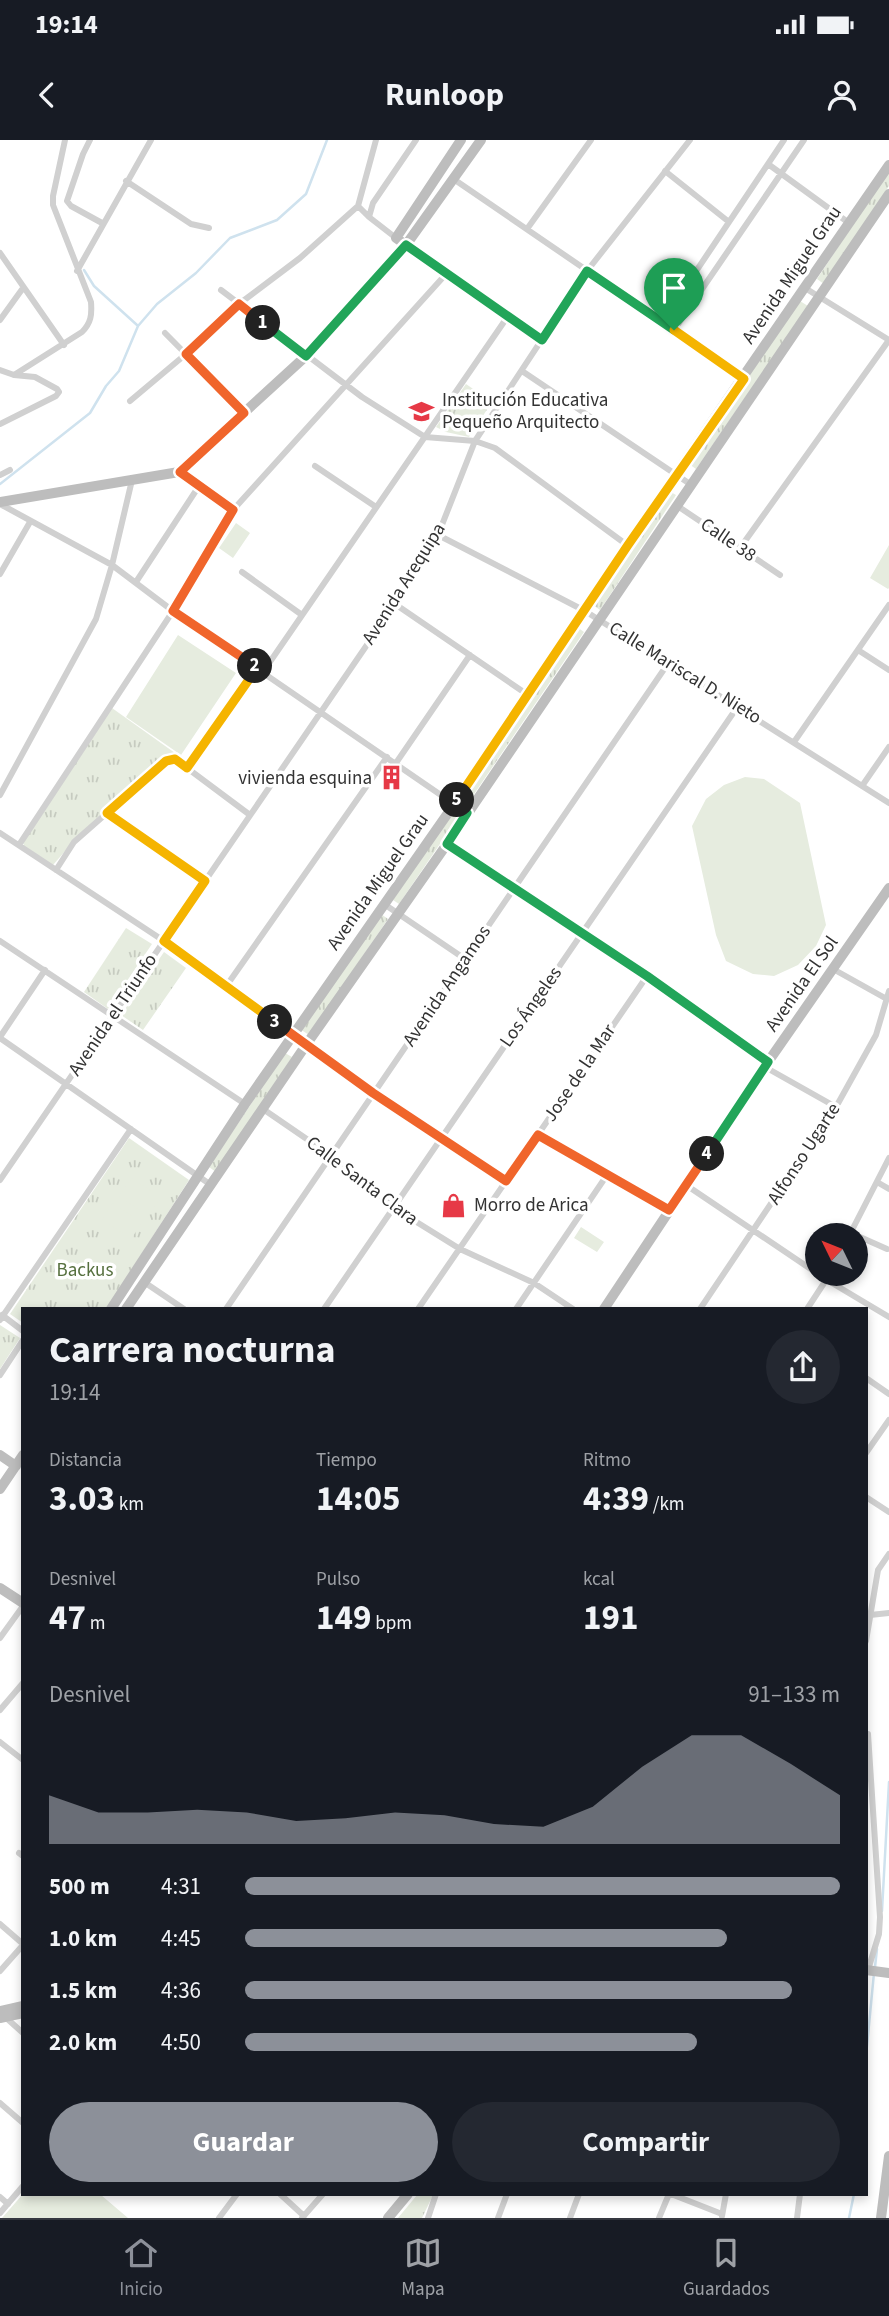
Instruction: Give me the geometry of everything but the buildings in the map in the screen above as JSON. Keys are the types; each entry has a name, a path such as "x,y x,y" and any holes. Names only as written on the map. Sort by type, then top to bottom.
{"street":[{"path":"14,375 82,332 91,319 91,302 53,205 65,140"},
{"path":"90,140 67,201 71,206 102,223"},
{"path":"77,270 151,140"},
{"path":"130,401 186,354 239,304 300,258 358,206 376,140"},
{"path":"369,217 373,203 416,140"},
{"path":"396,238 461,140"},
{"path":"0,503 180,472 306,356 406,245 481,140"},
{"path":"527,229 591,140"},
{"name":"Avenida Arequipa","path":"321,711 395,604 438,535 475,441 587,271 690,140"},
{"path":"662,322 784,140"},
{"path":"674,330 804,140"},
{"path":"768,164 849,223"},
{"name":"Avenida Miguel Grau","path":"112,1307 245,1104 454,803 889,165"},
{"path":"666,171 729,222"},
{"path":"452,178 744,379"},
{"path":"126,181 191,224 209,228"},
{"name":"Avenida Miguel Grau","path":"127,1307 447,844 889,194"},
{"path":"358,206 396,238 542,340"},
{"path":"0,253 64,345"},
{"path":"19,845 173,611 233,510 446,274"},
{"path":"0,320 23,288"},
{"path":"740,548 889,340 805,288"},
{"path":"221,290 346,385 425,437 475,441 495,448 628,545"},
{"path":"187,768 302,615 508,316"},
{"path":"165,333 244,413"},
{"path":"0,370 34,377 57,388 58,392 56,396 0,424"},
{"path":"522,371 690,484"},
{"path":"314,466 376,507"},
{"path":"0,475 10,470"},
{"path":"180,472 233,510"},
{"path":"0,795 96,619 132,480"},
{"path":"136,582 199,486"},
{"path":"0,503 112,565 173,611 467,813"},
{"name":"Calle 38","path":"676,505 780,575"},
{"path":"0,574 30,522"},
{"name":"Calle Mariscal D. Nieto","path":"438,535 585,611 889,803"},
{"path":"242,572 302,615"},
{"path":"395,604 528,695"},
{"path":"794,742 889,606"},
{"path":"858,650 889,670"},
{"path":"396,763 470,655"},
{"name":"Avenida Angamos","path":"227,1307 669,662"},
{"name":"Los Ángeles","path":"325,1307 738,706"},
{"name":"Avenida el Triunfo","path":"0,1180 321,711"},
{"path":"863,786 889,747"},
{"path":"227,985 387,757"},
{"path":"56,870 74,842 166,761 175,759 250,815"},
{"path":"107,813 205,881"},
{"path":"0,833 164,941 373,1093 506,1181"},
{"path":"447,844 647,976 767,1065 836,1107"},
{"name":"Avenida El Sol","path":"605,1307 889,888"},
{"path":"384,904 465,959"},
{"path":"0,941 245,1104"},
{"path":"833,969 887,994"},
{"path":"45,970 0,1037 211,1186"},
{"name":"Jose de la Mar","path":"419,1307 647,976"},
{"name":"Alfonso Ugarte","path":"701,1307 836,1107 876,1035 887,994"},
{"name":"Calle Santa Clara","path":"262,1110 330,1155 394,1208 460,1249 534,1283 570,1307"},
{"path":"21,1330 1,1317 131,1129"},
{"path":"538,1135 669,1210"},
{"path":"856,1223 889,1158"},
{"path":"517,1307 607,1175"},
{"path":"877,1182 889,1189"},
{"path":"686,1185 805,1263"},
{"path":"868,1241 887,1249"},
{"path":"144,1282 181,1307"},
{"path":"808,1307 822,1286"},
{"path":"842,1286 889,1317"},
{"path":"0,1375 21,1343"},
{"path":"868,1379 889,1394"},
{"path":"868,1450 889,1420"},
{"path":"0,1455 19,1468 0,1489"},
{"path":"868,1498 889,1511"},
{"path":"889,1554 878,1570 869,1612 889,1614"},
{"path":"0,1588 21,1603"},
{"path":"0,1638 21,1607"},
{"path":"0,1710 21,1685"},
{"path":"868,1734 880,1917 878,1934 870,1949 869,1971 888,1973"},
{"path":"0,1742 21,1758"},
{"path":"0,1924 21,1943"},
{"path":"0,1971 21,1947"},
{"path":"1,2017 21,2007"},
{"path":"1,2017 21,2014"},
{"path":"1,2017 21,2032"},
{"path":"0,2103 21,2121"},
{"path":"881,2218 889,2156"},
{"path":"0,2213 21,2188"},
{"path":"219,2218 236,2196"},
{"path":"282,2196 303,2217 321,2196"},
{"path":"388,2218 406,2196"},
{"path":"428,2218 435,2196"},
{"path":"498,2218 506,2196"},
{"path":"570,2218 578,2196"},
{"path":"660,2218 669,2196"},
{"path":"675,2196 722,2216 726,2196"},
{"path":"797,2218 800,2196"},
{"path":"0,2197 8,2204"}],"green space":[{"path":"889,170 889,186 824,284 817,279"},
{"path":"800,301 808,306 696,469 689,464"},
{"path":"466,384 492,402 469,437 436,427"},
{"path":"669,491 676,495 600,610 593,605"},
{"path":"236,523 250,533 233,558 219,548"},
{"path":"889,545 889,588 888,589 870,578"},
{"path":"577,627 584,632 468,803 462,799"},
{"path":"178,635 236,673 181,755 126,717"},
{"path":"112,708 175,753 74,841 53,865 24,846 23,842"},
{"path":"745,777 764,779 800,803 826,925 816,946 798,965 774,976 753,974 726,961 716,935 692,826 706,799 724,785"},
{"path":"452,811 459,816 399,904 393,900"},
{"path":"381,914 388,919 309,1035 300,1029"},
{"path":"126,928 152,944 108,1009 84,992"},
{"path":"164,952 186,968 143,1030 121,1015"},
{"path":"285,1053 292,1057 216,1172 209,1167"},
{"name":"Backus","path":"129,1138 189,1180 107,1307 21,1307 21,1322 10,1314"},
{"path":"132,1178 161,1198 148,1216 119,1196"},
{"path":"113,1203 142,1223 131,1239 102,1219"},
{"path":"581,1227 604,1242 597,1252 574,1238"},
{"path":"0,1325 20,1338 0,1369"},
{"path":"21,2196 102,2196 128,2218 2,2218"},
{"path":"416,2196 433,2196 422,2218 398,2218"}],"waterway":[{"path":"0,484 90,413 106,386 119,371 138,326 157,304 196,273 230,238 277,220 306,194 327,140"},
{"path":"84,270 94,286 137,325"},
{"path":"882,1911 889,1782"},
{"path":"875,1967 877,1949"},
{"path":"868,2035 874,1973"},
{"path":"849,2218 854,2196"}],"place":[{"name":"Institución Educativa Pequeño Arquitecto","path":"422,411"},
{"name":"vivienda esquina","path":"392,778"},
{"name":"Morro de Arica","path":"454,1205"}],"route":[{"path":"406,245 542,340 587,271 674,330 744,379 454,803 467,813 447,844 647,976 768,1062 669,1210 538,1135 506,1181 373,1093 164,941 205,881 107,813 166,761 175,759 187,768 257,668 173,611 233,510 180,472 244,413 186,354 239,304 306,356 406,245"}]}
